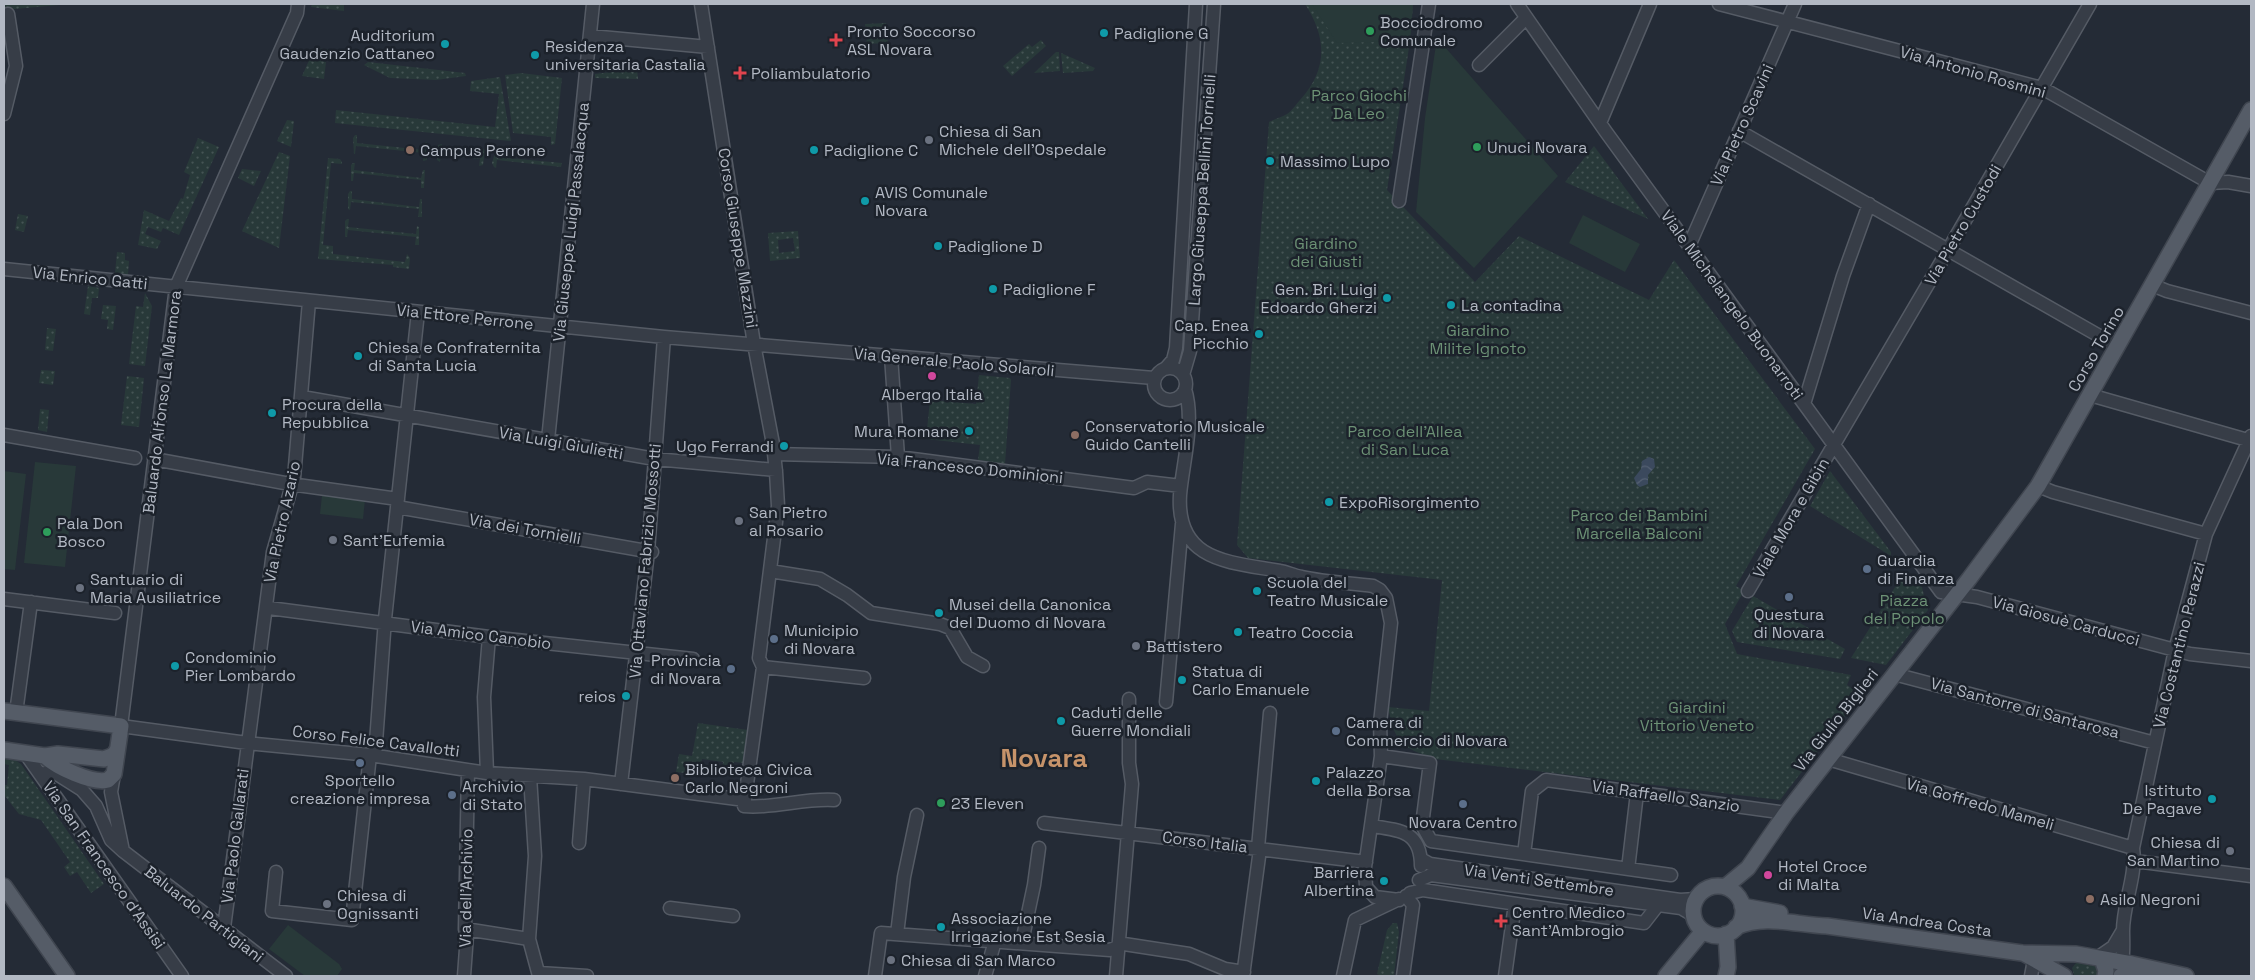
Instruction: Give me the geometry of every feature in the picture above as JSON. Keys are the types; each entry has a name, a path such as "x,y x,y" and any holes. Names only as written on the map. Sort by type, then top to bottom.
{"main road":[{"name":"Corso Torino","path":"1956,596 2038,486 2251,110"},
{"name":"Via Giulio Biglieri","path":"1725,887 1748,868 1786,813 1956,596"},
{"name":"Corso Felice Cavallotti","path":"10,712 121,726"},
{"path":"45,756 56,765 93,781 108,780 108,738 104,727 95,723"},
{"path":"107,764 117,750 121,726"},
{"path":"4,750 45,756 58,754 107,764"},
{"name":"Via Giulio Biglieri","path":"1741,903 1748,868"},
{"path":"4,886 67,976"},
{"path":"1725,887 1736,894 1741,903 1741,919 1731,931 1714,936 1703,931 1695,922 1693,915 1696,899 1708,888 1725,887"},
{"name":"Via Andrea Costa","path":"1741,903 1808,917 1827,926"},
{"name":"Via Andrea Costa","path":"1731,931 1749,922 1767,920 1806,926 1827,926 2028,956 2076,954 2100,958"},
{"path":"1666,976 1703,931"},
{"path":"1726,976 1731,931"},
{"path":"2068,976 2066,966 2069,959 2076,954"},
{"name":"Via Andrea Costa","path":"2028,956 2048,972 2064,976"},
{"path":"2100,958 2131,974 2179,975"},
{"path":"2100,958 2106,971 2105,976"},
{"path":"2116,976 2122,969"}],"street":[{"name":"Via Giuseppe Luigi Passalacqua","path":"548,440 594,4"},
{"name":"Corso Giuseppe Mazzini","path":"701,4 754,344 776,471 778,506 759,658 763,667"},
{"name":"Largo Giuseppa Bellini Tornielli","path":"1166,368 1172,360 1176,348 1196,4"},
{"name":"Largo Giuseppa Bellini Tornielli","path":"1183,375 1190,351 1214,4"},
{"path":"1399,201 1430,4"},
{"name":"Viale Michelangelo Buonarroti","path":"1517,4 1525,12 1600,123 1942,592 1956,596"},
{"path":"1600,123 1650,4"},
{"name":"Via Antonio Rosmini","path":"1719,4 2042,88 2210,183"},
{"name":"Via Pietro Scavini","path":"1689,246 1795,4"},
{"name":"Via Pietro Custodi","path":"1834,446 1949,250 2088,4"},
{"name":"Baluardo Alfonso La Marmora","path":"121,726 176,287 300,7"},
{"path":"1479,65 1525,12"},
{"path":"4,114 16,66 8,14"},
{"path":"590,36 708,47"},
{"path":"1739,131 2117,346"},
{"path":"2210,183 2228,182 2251,186"},
{"path":"1804,404 1843,276 1869,204"},
{"name":"Via Enrico Gatti","path":"4,268 176,287"},
{"path":"2152,285 2167,291 2251,312"},
{"name":"Via Ettore Perrone","path":"176,287 664,337 754,344"},
{"name":"Via Pietro Azario","path":"247,743 273,552 292,484 302,397 309,301"},
{"path":"276,872 272,911 352,920 373,756 418,312"},
{"name":"Via Ottaviano Fabrizio Mossotti","path":"622,784 650,552 664,337"},
{"name":"Via Generale Paolo Solaroli","path":"754,344 1154,378"},
{"path":"890,356 898,457"},
{"path":"1166,702 1178,546 1182,521 1181,486 1189,409 1183,375 1176,369 1166,368 1161,370 1154,378 1154,387 1157,395 1164,399 1173,400 1185,390"},
{"path":"2090,395 2251,439"},
{"name":"Via Luigi Giulietti","path":"302,397 655,459 776,471"},
{"path":"1173,400 1180,414 1188,420"},
{"path":"4,435 135,458"},
{"name":"Via Costantino Perazzi","path":"2122,969 2125,944 2123,930 2134,854 2175,650 2206,534 2251,439"},
{"name":"Viale Mora e Gibin","path":"1748,591 1834,446"},
{"name":"Via Francesco Dominioni","path":"774,454 898,457 1134,488 1147,482 1181,486"},
{"name":"Via dei Tornielli","path":"154,459 398,503 650,552"},
{"path":"2038,486 2053,492 2206,534"},
{"path":"1182,521 1188,537 1194,545 1213,557 1236,565 1282,571 1300,577 1373,586 1380,590 1386,598 1391,623 1380,723 1381,756 1366,862 1366,887 1375,897 1403,898 1412,905 1404,976"},
{"path":"770,571 820,579 847,595 870,613 950,628 967,657 983,666"},
{"name":"Via Giosuè Carducci","path":"1956,596 1977,598 2190,654 2251,661"},
{"path":"4,599 115,613"},
{"path":"10,712 31,602"},
{"name":"Via Amico Canobio","path":"269,608 490,637 693,659"},
{"path":"487,773 484,697 490,637"},
{"path":"834,800 813,798 758,807 744,803 763,667 864,678"},
{"name":"Via Santorre di Santarosa","path":"1894,674 2155,743"},
{"path":"1116,976 1126,832 1132,784 1129,763 1129,699"},
{"path":"875,976 881,933 1110,950 1124,944 1189,954 1225,969 1243,974 1259,848 1270,713"},
{"name":"Corso Felice Cavallotti","path":"121,726 247,743 373,756 487,773 584,779 744,803"},
{"name":"Via Paolo Gallarati","path":"224,928 247,743"},
{"name":"Via San Francesco d'Assisi","path":"25,753 182,976"},
{"name":"Via Venti Settembre","path":"1381,756 1430,763 1422,826 1430,838 1524,854 1671,875"},
{"name":"Via Goffredo Mameli","path":"1828,759 2134,854 2251,876"},
{"path":"107,764 123,851"},
{"name":"Via dell'Archivio","path":"464,976 467,935 465,929 468,770"},
{"name":"Baluardo Partigiani","path":"44,780 45,773 52,771 82,790 96,806 111,840 123,851 286,976"},
{"path":"530,776 535,856 529,939 539,974 587,976"},
{"path":"579,843 584,779"},
{"name":"Via Raffaello Sanzio","path":"1524,854 1532,791 1546,780 1786,813"},
{"path":"1628,869 1638,792"},
{"path":"897,934 904,877 917,815"},
{"name":"Corso Italia","path":"1044,823 1366,862"},
{"path":"1343,976 1355,920 1403,898 1419,880 1420,851 1408,834 1401,830 1371,826"},
{"path":"1022,942 1040,848"},
{"name":"Via Venti Settembre","path":"1421,859 1430,864 1658,901 1681,908 1693,915"},
{"path":"1653,873 1658,901"},
{"name":"Via Venti Settembre","path":"1419,880 1431,876 1658,901 1696,899"},
{"name":"Via Venti Settembre","path":"1403,898 1423,890 1644,923 1658,901"},
{"path":"1505,976 1515,904"},
{"path":"670,908 732,916"},
{"path":"465,929 529,939"},
{"path":"2100,958 2113,947 2123,930"},
{"path":"985,976 995,941"},
{"path":"2028,956 2031,976"}],"green space":[{"path":"4,4 70,4 4,10"},
{"path":"312,4 344,4 344,11 311,7"},
{"path":"1305,4 1413,4 1410,41 1387,190 1475,282 1519,236 1649,300 1674,260 1815,449 1736,586 1744,591 1725,624 1737,654 1851,675 1847,685 1861,695 1780,800 1435,759 1414,751 1401,742 1397,736 1388,707 1429,711 1442,580 1248,558 1237,545 1269,122 1289,113 1309,88 1316,77 1320,65 1320,41 1317,29"},
{"name":"Bocciodromo Comunale","path":"1312,4 1413,4 1410,41 1337,43"},
{"path":"886,23 888,43 867,44 865,24"},
{"name":"Unuci Novara","path":"1437,38 1558,176 1474,268 1416,212 1425,118"},
{"path":"1041,40 1046,46 1012,76 1003,66 1029,44 1032,47"},
{"path":"314,48 347,51 343,61"},
{"path":"1056,52 1059,52 1060,71 1034,73"},
{"path":"1061,53 1095,68 1093,71 1063,73"},
{"path":"311,56 326,62 324,79 302,76"},
{"path":"368,62 465,73 466,76 436,80 390,78 364,65"},
{"path":"637,69 638,79 595,78 595,74"},
{"path":"521,73 562,78 555,144 551,145 551,137 513,133 505,75"},
{"path":"500,77 511,141 335,123 336,110 495,127 499,94 470,91 471,81"},
{"path":"287,120 294,121 291,147 277,141"},
{"path":"357,135 357,143 424,150 425,142 427,142 427,160 423,161 424,153 356,146 354,154 353,138"},
{"path":"198,138 219,147 179,235 163,228 161,232 148,227 145,234 161,241 157,249 138,245 144,210 169,221 181,198 183,199 190,175 184,172"},
{"path":"442,144 442,151 480,155 481,148 485,150 483,165 479,166 480,159 441,155 440,162 437,160 438,145"},
{"path":"1594,146 1648,219 1565,182"},
{"path":"496,149 498,149 498,157 562,163 561,167 497,160 496,168 492,163"},
{"path":"279,152 290,156 279,248 242,231"},
{"path":"328,158 340,159 342,164 331,163 323,245 333,246 333,254 405,262 407,254 410,258 409,269 393,267 393,265 318,259"},
{"path":"355,163 354,170 421,178 423,170 425,170 424,188 421,188 421,180 354,173 353,181 351,181 351,165"},
{"path":"242,169 261,171 254,186 238,178"},
{"path":"352,191 352,199 419,207 420,199 422,199 422,217 418,217 419,209 351,202 350,210 348,209 348,194"},
{"path":"18,214 28,216 24,232 15,230"},
{"path":"1583,215 1640,244 1625,272 1569,243"},
{"path":"349,219 348,227 416,234 417,226 419,227 419,245 415,245 416,237 348,230 347,237 345,237 345,221"},
{"path":"798,231 800,258 770,261 768,233","holes":["793,238 795,251 779,253 778,240"]},
{"path":"117,252 125,253 125,260 129,261 128,275 115,273"},
{"path":"88,286 99,288 98,298 92,298 90,315 84,314"},
{"path":"145,293 152,306 145,366 129,364 136,306 143,307"},
{"path":"103,305 116,306 113,330 107,329 108,320 101,319"},
{"path":"47,328 56,329 53,351 45,350"},
{"path":"41,370 55,371 53,385 39,383"},
{"path":"979,375 1010,378 1011,380 1005,464 978,460 980,445 926,439 930,400 976,404"},
{"path":"127,376 144,378 139,427 121,425"},
{"path":"40,409 49,410 47,432 38,430"},
{"name":"Pala Don Bosco","path":"35,462 76,466 65,567 24,563"},
{"path":"4,471 26,474 15,570 4,569"},
{"path":"1830,471 1891,552 1891,556 1810,506"},
{"path":"322,495 365,500 363,519 320,514"},
{"name":"Piazza del Popolo","path":"1908,574 1921,584 1928,610 1886,665 1851,658 1902,576"},
{"path":"1753,596 1845,649 1840,659 1737,642 1732,631"},
{"path":"698,723 748,730 743,763 734,762 732,772 722,770 723,762 702,759 701,765 711,769 711,772 706,772 705,775 676,772 679,754 692,756"},
{"path":"4,758 15,760 21,764 104,884 91,893 77,872 70,876 64,867 70,862 41,820 19,814 4,795 4,785 7,785 9,765 4,764"},
{"path":"1393,923 1397,923 1399,932 1394,976 1381,976 1377,974 1387,930"},
{"path":"288,925 339,964 342,969 337,976 305,976 269,949"},
{"path":"2081,962 2099,966 2099,974 2095,976 2074,975 2072,968 2076,963"}],"water":[{"path":"1649,457 1654,459 1655,467 1648,475 1648,484 1640,487 1634,478 1641,469 1642,461"}],"place":[{"name":"Bocciodromo Comunale","path":"1370,31"},
{"name":"Padiglione G","path":"1104,33"},
{"name":"Pronto Soccorso ASL Novara","path":"836,40"},
{"name":"Auditorium Gaudenzio Cattaneo","path":"445,44"},
{"name":"Residenza universitaria Castalia","path":"535,55"},
{"name":"Poliambulatorio","path":"740,73"},
{"name":"Chiesa di San Michele dell'Ospedale","path":"929,140"},
{"name":"Unuci Novara","path":"1477,147"},
{"name":"Campus Perrone","path":"410,150"},
{"name":"Padiglione C","path":"814,150"},
{"name":"Massimo Lupo","path":"1270,161"},
{"name":"AVIS Comunale Novara","path":"865,201"},
{"name":"Padiglione D","path":"938,246"},
{"name":"Padiglione F","path":"993,289"},
{"name":"Gen. Bri. Luigi Edoardo Gherzi","path":"1387,298"},
{"name":"La contadina","path":"1451,305"},
{"name":"Cap. Enea Picchio","path":"1259,334"},
{"name":"Chiesa e Confraternita di Santa Lucia","path":"358,356"},
{"name":"Albergo Italia","path":"932,376"},
{"name":"Procura della Repubblica","path":"272,413"},
{"name":"Mura Romane","path":"969,431"},
{"name":"Conservatorio Musicale Guido Cantelli","path":"1075,435"},
{"name":"Ugo Ferrandi","path":"784,446"},
{"name":"ExpoRisorgimento","path":"1329,502"},
{"name":"San Pietro al Rosario","path":"739,521"},
{"name":"Pala Don Bosco","path":"47,532"},
{"name":"Sant'Eufemia","path":"333,540"},
{"name":"Guardia di Finanza","path":"1867,569"},
{"name":"Santuario di Maria Ausiliatrice","path":"80,588"},
{"name":"Scuola del Teatro Musicale","path":"1257,591"},
{"name":"Questura di Novara","path":"1789,597"},
{"name":"Musei della Canonica del Duomo di Novara","path":"939,613"},
{"name":"Teatro Coccia","path":"1238,632"},
{"name":"Municipio di Novara","path":"774,639"},
{"name":"Battistero","path":"1136,646"},
{"name":"Condominio Pier Lombardo","path":"175,666"},
{"name":"Provincia di Novara","path":"731,669"},
{"name":"Statua di Carlo Emanuele","path":"1182,680"},
{"name":"reios","path":"626,696"},
{"name":"Caduti delle Guerre Mondiali","path":"1061,721"},
{"name":"Camera di Commercio di Novara","path":"1336,731"},
{"name":"Sportello creazione impresa","path":"360,763"},
{"name":"Biblioteca Civica Carlo Negroni","path":"675,778"},
{"name":"Palazzo della Borsa","path":"1316,781"},
{"name":"Archivio di Stato","path":"452,795"},
{"name":"Istituto De Pagave","path":"2212,799"},
{"name":"23 Eleven","path":"941,803"},
{"name":"Novara Centro","path":"1463,804"},
{"name":"Chiesa di San Martino","path":"2230,851"},
{"name":"Hotel Croce di Malta","path":"1768,875"},
{"name":"Barriera Albertina","path":"1384,881"},
{"name":"Asilo Negroni","path":"2090,899"},
{"name":"Chiesa di Ognissanti","path":"327,904"},
{"name":"Centro Medico Sant'Ambrogio","path":"1501,921"},
{"name":"Associazione Irrigazione Est Sesia","path":"941,927"},
{"name":"Chiesa di San Marco","path":"891,960"}],"district":[{"name":"Novara","path":"1044,758"}],"park label":[{"name":"Parco Giochi Da Leo","path":"1359,104"},
{"name":"Giardino dei Giusti","path":"1326,252"},
{"name":"Giardino Milite Ignoto","path":"1478,339"},
{"name":"Parco dell'Allea di San Luca","path":"1405,440"},
{"name":"Parco dei Bambini Marcella Balconi","path":"1639,524"},
{"name":"Giardini Vittorio Veneto","path":"1697,716"}]}
